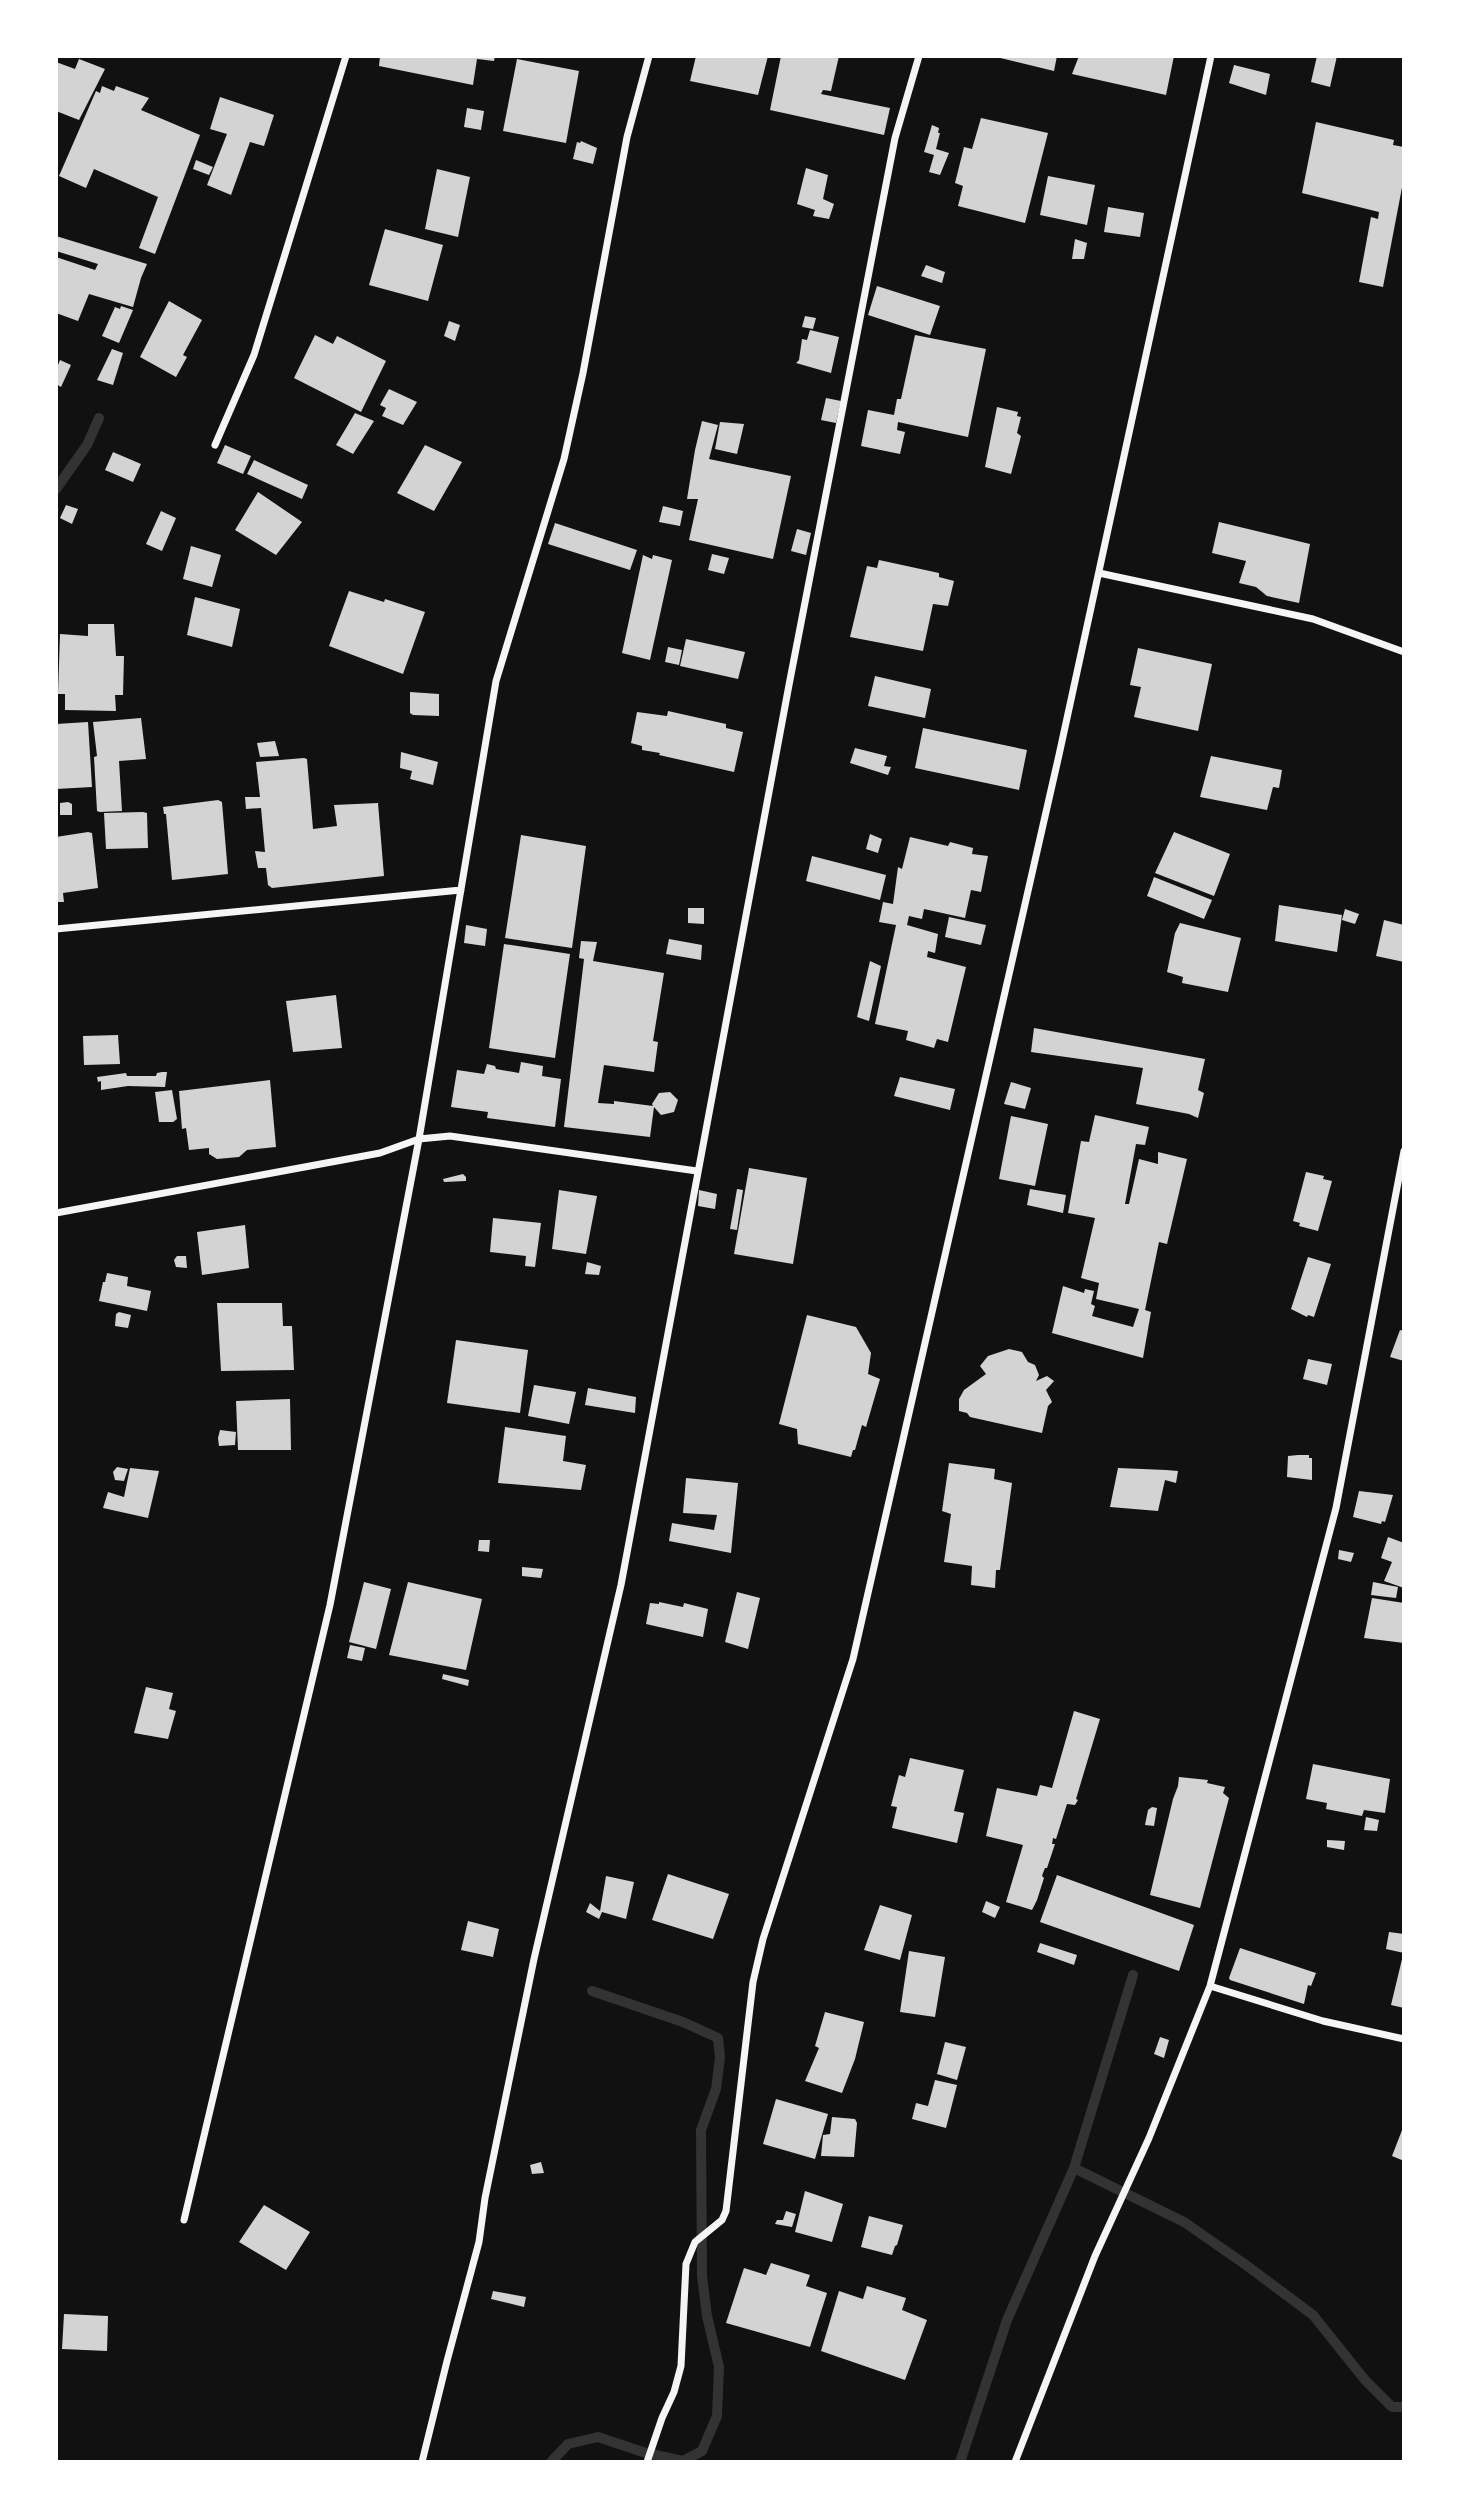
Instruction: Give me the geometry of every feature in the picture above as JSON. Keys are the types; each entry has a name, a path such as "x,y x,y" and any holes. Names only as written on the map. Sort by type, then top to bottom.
{"street":[{"path":"215,444 254,355 346,56"},
{"path":"184,2220 330,1605 419,1139 496,681 564,459 583,373 626,137 649,56"},
{"path":"422,2462 480,2242 485,2198 534,1959 621,1585 895,138 919,56"},
{"path":"647,2462 681,2366 686,2264 695,2242 722,2220 726,2211 753,1982 763,1939 853,1658 1099,573 1212,56"},
{"path":"1099,573 1313,619 1404,652"},
{"path":"56,929 461,890"},
{"path":"56,1213 380,1153 419,1139 450,1136 698,1171"},
{"path":"1015,2462 1095,2256 1149,2138 1210,1986 1336,1508 1404,1151"},
{"path":"1210,1986 1323,2021 1404,2039"}],"building":[{"path":"380,56 495,56 494,61 477,59 473,85 379,66"},
{"path":"696,56 768,56 758,95 690,81"},
{"path":"781,56 839,56 831,91 823,90 821,94 890,108 884,135 770,110"},
{"path":"992,56 1057,56 1054,71"},
{"path":"1079,56 1174,56 1166,95 1072,74"},
{"path":"1317,56 1337,56 1330,87 1311,82"},
{"path":"79,59 105,69 79,120 56,111 56,62 75,69"},
{"path":"517,59 579,71 566,143 503,131"},
{"path":"1234,65 1270,74 1266,95 1229,83"},
{"path":"102,86 114,91 116,86 149,98 141,110 200,135 155,254 139,248 158,197 94,169 86,188 59,176 96,91 100,93"},
{"path":"220,97 274,115 264,146 250,142 231,195 207,185 227,134 210,129"},
{"path":"467,108 484,111 481,130 464,127"},
{"path":"981,118 1048,133 1025,223 958,206 963,186 955,183 964,147 972,149"},
{"path":"1316,122 1394,140 1393,145 1404,147 1404,177 1383,287 1359,282 1371,217 1378,219 1379,212 1302,193"},
{"path":"932,125 939,128 940,133 936,149 949,153 940,175 929,172 934,155 924,152"},
{"path":"581,141 597,148 593,164 573,159 577,142"},
{"path":"196,160 213,167 209,175 193,169"},
{"path":"806,168 828,175 823,199 834,204 829,219 813,216 815,210 797,204"},
{"path":"437,169 470,177 458,237 425,229"},
{"path":"1048,176 1095,185 1087,225 1040,215"},
{"path":"1108,207 1144,213 1140,237 1104,232"},
{"path":"385,229 443,245 428,301 369,285"},
{"path":"56,236 147,264 133,307 89,294 78,321 56,313 56,257 95,270 98,264 56,251"},
{"path":"1075,239 1087,243 1084,259 1072,259"},
{"path":"926,265 945,272 942,283 921,276"},
{"path":"877,286 940,306 930,335 868,315"},
{"path":"169,301 202,320 183,355 187,357 176,377 140,357"},
{"path":"121,306 133,310 119,343 102,336 115,307 120,309"},
{"path":"805,316 816,318 813,329 802,327"},
{"path":"449,321 460,325 455,341 444,336"},
{"path":"810,330 839,337 831,373 796,363 799,360 802,339 807,340"},
{"path":"315,335 333,344 337,336 386,361 361,412 294,378"},
{"path":"915,335 986,349 968,437 898,422 897,430 905,432 900,454 861,446 868,410 894,415 897,399 901,399"},
{"path":"112,349 123,353 113,385 97,380"},
{"path":"60,360 71,365 61,387 56,384 56,370"},
{"path":"389,389 417,402 403,425 382,416 386,408 380,405"},
{"path":"826,398 841,401 836,423 821,420"},
{"path":"997,407 1018,412 1017,416 1021,417 1017,433 1021,436 1011,474 985,467"},
{"path":"355,413 374,421 353,454 336,445"},
{"path":"702,421 718,425 709,459 791,476 773,559 689,540 698,499 687,499"},
{"path":"720,422 744,424 737,454 715,449"},
{"path":"225,445 251,456 243,474 217,463"},
{"path":"425,445 462,462 434,511 397,493"},
{"path":"113,452 141,464 133,482 105,470"},
{"path":"254,460 308,485 302,499 247,474"},
{"path":"258,492 302,522 276,555 235,530"},
{"path":"66,505 78,509 72,524 60,518"},
{"path":"663,506 683,511 680,526 659,522"},
{"path":"161,511 176,518 162,551 146,544"},
{"path":"1219,522 1310,544 1299,603 1267,596 1256,587 1239,583 1246,561 1212,553"},
{"path":"555,523 637,550 630,570 548,544"},
{"path":"797,529 811,533 806,555 791,551"},
{"path":"191,546 221,555 212,587 183,579"},
{"path":"712,554 729,558 724,574 708,570"},
{"path":"643,555 652,559 653,555 672,560 650,660 622,653"},
{"path":"879,560 939,573 939,577 954,581 948,606 933,604 923,651 850,637 867,566 877,568"},
{"path":"349,591 425,612 403,674 329,646"},
{"path":"195,597 240,609 232,647 187,635"},
{"path":"88,624 114,624 116,656 124,656 123,695 115,695 116,711 65,710 65,694 58,694 60,634 88,636"},
{"path":"686,639 745,652 738,679 680,666"},
{"path":"668,647 682,650 679,665 665,662"},
{"path":"1138,648 1212,664 1198,731 1134,717 1141,687 1130,685"},
{"path":"875,676 931,689 925,718 868,706"},
{"path":"410,692 439,694 439,716 410,713"},
{"path":"668,711 726,724 726,728 743,732 734,772 659,755 660,753 642,750 642,746 631,743 637,712 667,716"},
{"path":"141,718 146,759 119,761 122,811 97,811 94,757 97,756 93,722"},
{"path":"88,722 92,787 56,789 56,724"},
{"path":"923,728 1027,750 1019,790 915,768"},
{"path":"275,741 279,756 260,757 257,743"},
{"path":"855,748 887,756 884,766 891,767 888,775 850,763"},
{"path":"401,752 438,762 433,785 410,779 412,771 400,768"},
{"path":"1211,756 1282,770 1279,788 1273,787 1267,810 1200,797"},
{"path":"307,759 313,829 337,826 334,805 378,803 384,876 272,888 268,885 266,868 258,868 255,851 265,852 261,808 246,809 245,797 260,797 256,762"},
{"path":"218,800 222,802 228,874 172,880 166,814 163,807"},
{"path":"60,803 72,804 72,815 60,815"},
{"path":"104,813 147,813 148,848 106,849"},
{"path":"1174,832 1230,854 1214,896 1155,873"},
{"path":"92,833 98,888 63,893 64,902 56,902 56,837"},
{"path":"870,834 882,839 878,853 866,849"},
{"path":"521,835 586,846 572,948 505,938"},
{"path":"910,837 948,846 950,842 973,848 972,854 988,856 981,892 971,890 965,918 924,909 922,919 909,916 907,925 938,934 935,953 928,951 927,957 966,967 948,1042 937,1039 934,1048 906,1040 908,1031 875,1024 896,925 879,922 883,902 893,904 898,867 902,869"},
{"path":"812,856 886,875 880,900 806,881"},
{"path":"1154,877 1212,900 1204,919 1147,896"},
{"path":"1279,905 1342,915 1337,952 1275,941"},
{"path":"688,908 704,908 704,924 688,923"},
{"path":"1345,909 1359,914 1355,924 1342,920"},
{"path":"949,917 986,925 981,945 945,937"},
{"path":"1384,920 1404,925 1404,962 1376,956"},
{"path":"1180,923 1241,938 1228,992 1182,983 1183,977 1167,972 1175,933"},
{"path":"466,925 487,929 485,946 464,943"},
{"path":"669,939 702,945 701,960 666,954"},
{"path":"581,941 597,942 593,961 664,973 653,1041 658,1042 654,1072 604,1065 598,1103 614,1104 614,1101 653,1106 659,1093 670,1092 678,1100 674,1112 661,1115 654,1107 650,1137 564,1127 584,959 579,958"},
{"path":"504,944 570,954 555,1058 489,1048"},
{"path":"870,961 881,966 869,1021 857,1017"},
{"path":"336,995 342,1048 293,1052 286,1001"},
{"path":"1034,1028 1205,1059 1198,1090 1204,1093 1198,1118 1136,1104 1143,1068 1031,1052"},
{"path":"118,1035 120,1064 84,1065 83,1036"},
{"path":"521,1062 543,1066 542,1076 561,1079 555,1127 487,1118 488,1112 451,1107 457,1070 484,1074 487,1064 495,1066 496,1069 519,1073"},
{"path":"167,1072 165,1087 128,1086 101,1090 101,1081 98,1082 97,1077 126,1073 127,1076 156,1076 157,1073"},
{"path":"900,1077 955,1089 950,1110 894,1096"},
{"path":"270,1080 276,1147 247,1150 239,1157 217,1159 209,1154 209,1148 189,1150 186,1128 182,1129 179,1091"},
{"path":"1011,1082 1031,1088 1025,1109 1004,1104"},
{"path":"172,1090 177,1119 173,1122 159,1122 155,1092"},
{"path":"1095,1115 1149,1127 1145,1145 1136,1144 1125,1204 1129,1204 1139,1159 1158,1164 1158,1152 1187,1159 1167,1244 1159,1242 1145,1310 1151,1312 1143,1358 1052,1333 1063,1286 1084,1293 1085,1289 1094,1291 1091,1304 1095,1306 1092,1316 1133,1327 1139,1309 1096,1299 1099,1283 1081,1278 1095,1218 1068,1213 1081,1141 1089,1142"},
{"path":"1011,1116 1048,1124 1035,1186 999,1179"},
{"path":"749,1168 807,1178 793,1264 734,1254"},
{"path":"1306,1172 1324,1176 1323,1179 1332,1181 1318,1231 1299,1226 1300,1223 1293,1221"},
{"path":"463,1174 466,1181 444,1182 443,1179"},
{"path":"737,1189 743,1190 737,1230 730,1229"},
{"path":"1030,1189 1066,1195 1063,1213 1027,1205"},
{"path":"559,1190 597,1196 586,1254 552,1249"},
{"path":"699,1190 717,1194 715,1209 698,1206"},
{"path":"493,1218 541,1223 535,1267 525,1266 526,1256 490,1252"},
{"path":"245,1225 249,1268 202,1275 197,1232"},
{"path":"177,1256 186,1256 187,1268 176,1267 174,1260"},
{"path":"1308,1257 1331,1264 1314,1317 1307,1317 1291,1309"},
{"path":"587,1262 601,1266 599,1275 585,1274"},
{"path":"107,1273 128,1277 127,1286 151,1291 147,1311 99,1301"},
{"path":"217,1303 282,1303 283,1326 292,1326 294,1370 221,1371"},
{"path":"119,1312 131,1315 128,1328 115,1326 116,1314"},
{"path":"807,1315 856,1327 871,1353 868,1374 880,1379 866,1427 862,1425 851,1457 798,1444 797,1429 779,1424"},
{"path":"1400,1330 1404,1331 1404,1361 1390,1357"},
{"path":"456,1340 528,1350 520,1413 447,1403"},
{"path":"1009,1349 1022,1352 1028,1362 1035,1365 1039,1375 1036,1381 1047,1376 1054,1381 1046,1390 1052,1402 1048,1406 1042,1433 970,1417 959,1411 959,1399 964,1390 986,1374 980,1366 988,1356"},
{"path":"1308,1359 1332,1364 1327,1385 1303,1379"},
{"path":"534,1385 576,1392 569,1424 528,1416"},
{"path":"588,1388 636,1397 635,1413 585,1405"},
{"path":"290,1399 291,1450 238,1450 236,1401"},
{"path":"505,1427 566,1436 563,1461 586,1465 581,1490 498,1483"},
{"path":"220,1430 236,1432 235,1445 219,1446"},
{"path":"1309,1455 1309,1458 1312,1458 1312,1480 1287,1477 1288,1456"},
{"path":"949,1463 995,1469 994,1479 1012,1483 995,1588 971,1585 972,1566 944,1562 951,1514 942,1511"},
{"path":"117,1467 128,1469 124,1481 115,1480 113,1472"},
{"path":"130,1468 159,1471 148,1518 103,1508 108,1492 124,1497"},
{"path":"1118,1468 1178,1471 1176,1483 1165,1480 1158,1511 1110,1507"},
{"path":"686,1478 738,1483 731,1553 669,1541 672,1523 714,1530 717,1515 683,1513"},
{"path":"1359,1491 1393,1495 1385,1522 1382,1521 1381,1524 1353,1517"},
{"path":"1388,1537 1404,1543 1404,1588 1384,1581 1392,1562 1381,1558"},
{"path":"479,1540 490,1540 489,1552 478,1551"},
{"path":"1339,1550 1354,1553 1351,1562 1338,1559"},
{"path":"522,1567 543,1569 541,1578 522,1576"},
{"path":"364,1582 391,1589 376,1649 349,1642"},
{"path":"408,1582 482,1599 466,1670 389,1655"},
{"path":"1373,1582 1398,1587 1396,1598 1371,1595"},
{"path":"737,1592 760,1598 748,1649 725,1642"},
{"path":"1372,1598 1404,1603 1404,1643 1364,1638"},
{"path":"650,1603 683,1607 684,1603 708,1609 703,1637 646,1624"},
{"path":"350,1645 365,1648 362,1661 347,1658"},
{"path":"443,1674 469,1680 468,1686 442,1679"},
{"path":"146,1687 173,1693 169,1709 176,1711 168,1739 134,1733"},
{"path":"1074,1711 1100,1719 1076,1799 1078,1800 1075,1805 1067,1804 1056,1839 1053,1838 1052,1844 1055,1844 1032,1910 1006,1902 1023,1845 986,1836 997,1788 1037,1796 1040,1785 1052,1788"},
{"path":"910,1758 964,1770 954,1811 964,1813 957,1843 892,1828 897,1807 891,1806 899,1775 905,1777"},
{"path":"1313,1764 1390,1779 1385,1813 1364,1810 1362,1816 1326,1809 1327,1803 1306,1799"},
{"path":"1179,1777 1208,1780 1207,1783 1225,1787 1223,1793 1229,1798 1200,1908 1150,1895"},
{"path":"1157,1808 1154,1826 1145,1825 1148,1810"},
{"path":"1366,1817 1379,1820 1377,1831 1364,1830"},
{"path":"1327,1840 1345,1841 1344,1850 1327,1847"},
{"path":"668,1874 729,1894 713,1939 652,1920"},
{"path":"1057,1875 1194,1925 1179,1971 1040,1922"},
{"path":"606,1876 634,1882 626,1919 602,1912 599,1919 586,1912 590,1903 600,1911"},
{"path":"986,1901 1000,1907 995,1918 982,1912"},
{"path":"880,1905 912,1915 900,1960 864,1950"},
{"path":"468,1921 499,1929 493,1957 461,1950"},
{"path":"1389,1932 1404,1934 1404,1953 1386,1949"},
{"path":"1040,1943 1077,1955 1074,1965 1037,1952"},
{"path":"1240,1948 1316,1973 1311,1986 1308,1985 1304,2004 1230,1980"},
{"path":"909,1951 945,1957 935,2017 900,2012"},
{"path":"1404,1955 1404,2008 1391,2005"},
{"path":"825,2012 864,2022 855,2059 842,2093 805,2081 819,2048 815,2046"},
{"path":"1160,2037 1169,2040 1164,2058 1154,2054"},
{"path":"945,2042 966,2047 957,2080 937,2074"},
{"path":"935,2080 957,2085 946,2128 912,2119 916,2103 928,2106"},
{"path":"776,2099 828,2114 815,2159 763,2144"},
{"path":"832,2117 855,2119 857,2123 854,2157 821,2156 823,2135 830,2134"},
{"path":"1404,2125 1404,2161 1392,2156"},
{"path":"541,2162 544,2173 532,2174 530,2165"},
{"path":"805,2191 843,2204 832,2242 795,2232"},
{"path":"264,2205 310,2232 286,2270 239,2242"},
{"path":"786,2211 796,2214 792,2227 775,2224 777,2220 783,2220"},
{"path":"869,2216 903,2225 892,2255 861,2247"},
{"path":"771,2263 810,2275 806,2286 827,2293 810,2347 726,2323 744,2268 766,2275"},
{"path":"867,2286 906,2298 902,2310 927,2320 905,2380 821,2351 839,2291 863,2299"},
{"path":"493,2291 526,2297 524,2307 491,2299"},
{"path":"64,2314 108,2316 107,2351 62,2349"}],"waterway":[{"path":"56,489 87,445 99,418"},
{"path":"960,2462 1007,2320 1074,2168 1133,1975"},
{"path":"551,2462 568,2444 598,2437 646,2453 683,2461 702,2451 717,2416 719,2367 707,2316 702,2276 701,2130 716,2089 720,2057 718,2038 683,2022 592,1991"},
{"path":"1074,2168 1184,2222 1246,2265 1313,2315 1365,2380 1392,2407 1404,2407"}]}
